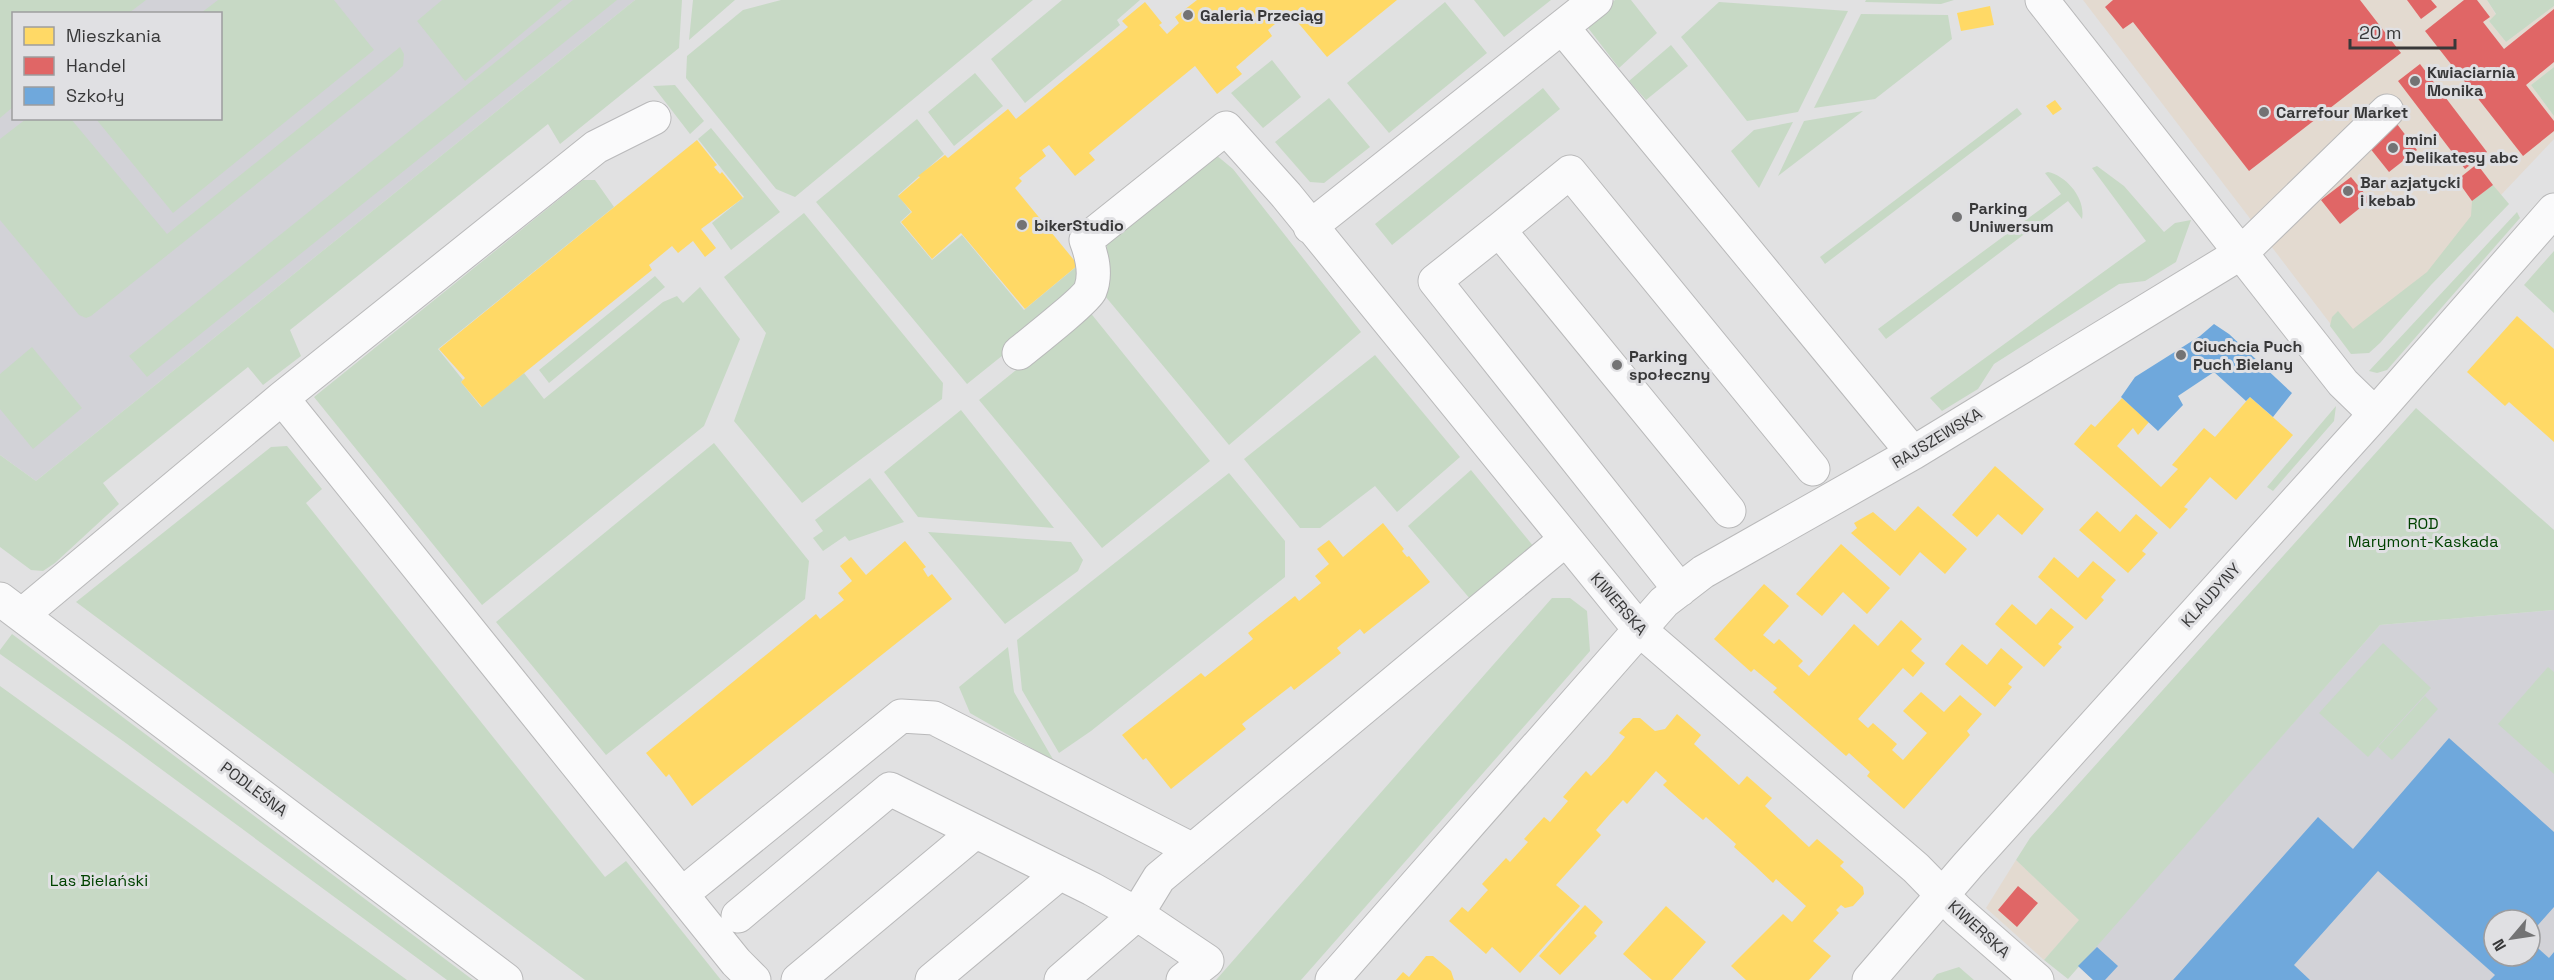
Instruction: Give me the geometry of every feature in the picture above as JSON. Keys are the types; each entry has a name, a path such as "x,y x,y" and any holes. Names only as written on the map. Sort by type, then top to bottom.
{"street":[{"path":"1310,226 1596,0"},
{"path":"2042,0 2343,383 2375,414"},
{"path":"1562,27 1913,453"},
{"name":"RAJSZEWSKA","path":"1332,980 1664,602 1704,572 1913,453 2241,253 2387,111"},
{"path":"11,607 282,398 596,147 654,118"},
{"name":"KIWERSKA","path":"1019,353 1090,293 1093,258 1086,240 1226,128 1286,195 1640,630 1916,868 1942,897 2037,980"},
{"path":"1680,590 1435,281 1570,172 1813,469"},
{"name":"KLAUDYNY","path":"1869,980 1968,865 2375,414 2554,210"},
{"path":"1499,230 1729,511"},
{"path":"282,398 736,962 754,980"},
{"path":"1061,980 1137,914 1159,878 1565,540"},
{"name":"PODLEŚNA","path":"11,607 506,980"},
{"path":"682,894 901,716 934,718 1193,850"},
{"path":"738,916 890,789 1060,873 1137,914 1207,961 1184,980"},
{"path":"798,980 975,831"},
{"path":"932,980 1060,873"}],"shaded area":[{"path":"0,0 635,0 36,481 0,455"},
{"path":"2083,0 2487,0 2496,15 2489,21 2506,42 2554,6 2554,67 2531,85 2554,116 2554,139 2352,352"},
{"path":"2554,610 2554,980 2093,980 2078,966 2380,625"},
{"path":"2016,860 2080,920 2044,960 1986,908"}],"green space":[{"path":"0,0 146,0 130,12 12,12 12,108 0,118"},
{"path":"218,0 334,0 374,50 173,213 97,120 222,120 222,12 202,12"},
{"path":"442,0 562,0 465,81 417,21"},
{"path":"573,0 617,0 147,377 129,356"},
{"path":"635,0 682,0 679,48 560,144 548,124 290,330 301,356 263,385 248,367 103,483 119,504 55,563 43,571 31,570 0,547 0,455 36,481"},
{"path":"693,0 735,0 689,40"},
{"path":"781,0 1033,0 795,197 776,189 686,78 687,56 743,10"},
{"path":"1062,0 1140,0 1117,20 1120,25 1025,103 991,59"},
{"path":"1474,0 1551,0 1504,37"},
{"path":"1615,0 1631,0 1657,33 1619,68 1585,24"},
{"path":"1866,0 1954,0 1941,4 1865,2"},
{"path":"2487,0 2554,0 2554,6 2506,42 2489,21 2496,14"},
{"path":"1445,2 1487,53 1389,133 1347,83"},
{"path":"1719,2 1848,11 1798,112 1747,121 1681,37"},
{"path":"1861,14 1948,15 1952,39 1875,99 1814,108"},
{"path":"1671,45 1688,66 1646,100 1629,81"},
{"path":"400,47 404,54 403,66 392,76 86,318 79,315 0,220 0,139 25,120 72,120 167,234"},
{"path":"1272,60 1301,97 1263,128 1231,93"},
{"path":"2554,67 2554,116 2531,85"},
{"path":"975,73 1003,106 954,146 928,112"},
{"path":"675,85 704,121 690,134 653,86"},
{"path":"1543,88 1560,109 1392,245 1375,224"},
{"path":"1329,98 1370,147 1324,183 1310,182 1275,142"},
{"path":"2017,108 2022,114 1825,264 1820,257"},
{"path":"1863,111 1778,176 1804,121"},
{"path":"917,119 944,154 898,195 911,212 900,222 932,260 962,235 1024,310 1077,266 1084,290 967,384 816,202"},
{"path":"1793,122 1759,188 1731,151 1754,130"},
{"path":"711,128 780,212 731,250 712,223 744,197 698,139"},
{"path":"1216,155 1233,169 1361,332 1229,445 1105,296 1107,241"},
{"path":"2097,166 2124,186 2164,232 2175,223 2191,220 2176,262 2145,281 2119,284 1994,364 1978,389 1942,411 1930,398 2146,241 2092,168"},
{"path":"2048,172 2062,178 2074,190 2081,204 2082,219 2068,201 1886,339 1878,329 2061,194 2045,173"},
{"path":"583,180 595,180 614,207 438,349 481,407 524,373 544,399 663,302 677,296 683,303 700,287 740,339 704,426 482,605 314,397"},
{"path":"2493,185 2509,204 2431,285 2380,343 2369,353 2351,354 2330,326 2332,317 2338,311 2353,329 2427,272 2471,216 2472,201"},
{"path":"2517,212 2520,218 2387,370 2377,373 2369,371"},
{"path":"804,213 943,383 942,399 802,503 734,421 766,333 724,277"},
{"path":"2554,251 2554,313 2524,285"},
{"path":"655,276 665,287 549,383 539,370"},
{"path":"1089,311 1210,461 1102,548 979,400"},
{"path":"32,347 82,408 33,449 0,409 0,374"},
{"path":"1375,355 1460,457 1397,512 1375,486 1320,528 1300,528 1244,459"},
{"path":"2336,406 2334,421 2273,491 2267,487"},
{"name":"ROD Marymont-Kaskada","path":"2416,408 2554,530 2554,610 2380,625 2068,979 2044,960 2079,920 2016,860 2030,838"},
{"path":"961,410 1054,528 918,517 884,472"},
{"path":"714,443 809,561 805,599 606,755 496,622"},
{"path":"287,446 322,489 306,503 605,877 626,861 721,980 585,980 76,602 271,447"},
{"path":"1471,470 1534,547 1471,600 1408,526"},
{"path":"1229,473 1285,541 1285,577 1091,731 1059,753 1022,690 1017,640"},
{"path":"870,478 904,522 849,541 845,536 823,551 813,538 823,531 815,520"},
{"path":"928,532 1071,542 1083,560 1078,571 1005,624"},
{"path":"1552,598 1570,598 1587,611 1590,651 1550,697 1301,980 1216,980"},
{"path":"12,634 473,980 447,980 123,741 0,654 0,650"},
{"path":"2383,643 2431,688 2368,757 2319,713"},
{"path":"1008,647 1014,692 1054,761 970,713 959,687"},
{"path":"2548,667 2554,672 2554,774 2498,724"},
{"name":"Las Bielański","path":"0,686 407,980 0,980"},
{"path":"2425,696 2438,709 2392,760 2378,747"},
{"path":"1959,967 1974,980 1932,980 1937,974"}],"building: Mieszkania":[{"path":"1197,0 1397,0 1327,57 1289,12 1268,30 1272,36 1236,67 1242,74 1217,94 1195,66 1089,153 1095,160 1075,176 1049,145 1042,150 1046,156 1019,178 1022,181 1015,188 1078,265 1025,309 961,233 932,259 901,222 912,212 898,196 920,177 918,176 945,155 948,158 1008,109 1016,119 1128,27 1122,21 1145,2 1162,23 1159,25 1167,34 1179,23 1175,17"},
{"path":"1990,6 1994,25 1961,31 1957,13"},
{"path":"2055,100 2062,109 2053,115 2046,106"},
{"path":"697,140 717,165 714,167 720,174 722,172 743,198 701,229 716,248 705,257 693,241 678,253 672,246 649,265 652,270 482,407 461,382 465,378 439,349"},
{"path":"2517,316 2554,349 2554,442 2509,402 2505,406 2467,372"},
{"path":"2250,397 2293,435 2236,500 2210,477 2184,507 2188,509 2170,529 2074,444 2091,424 2095,427 2122,398 2149,422 2138,435 2133,428 2117,446 2161,487 2178,469 2172,465 2204,428 2215,437"},
{"path":"1995,466 2044,509 2022,535 1998,514 1977,537 1952,515"},
{"path":"1918,506 1967,549 1945,574 1920,552 1900,576 1851,533 1857,528 1854,523 1873,512 1895,531"},
{"path":"2097,511 2120,532 2136,514 2158,533 2142,551 2146,554 2128,573 2079,530"},
{"path":"1383,523 1404,549 1402,551 1407,557 1409,556 1430,582 1364,634 1360,629 1337,648 1341,653 1294,690 1291,686 1242,724 1246,729 1171,789 1146,758 1143,760 1122,735 1201,673 1205,677 1253,639 1248,633 1295,596 1299,601 1321,583 1315,576 1329,564 1317,549 1329,540 1343,557"},
{"path":"905,541 926,567 923,569 928,577 932,574 952,599 692,806 669,774 666,777 646,753 816,614 820,619 844,600 838,593 852,581 840,566 851,557 866,575"},
{"path":"1841,544 1890,588 1867,614 1843,592 1822,616 1796,594"},
{"path":"2054,557 2078,578 2093,561 2116,580 2101,597 2104,600 2086,620 2038,577"},
{"path":"1764,584 1789,606 1763,635 1774,644 1779,639 1803,661 1798,666 1809,676 1854,624 1878,646 1901,620 1922,639 1911,651 1925,663 1913,677 1903,668 1858,719 1868,728 1873,723 1897,744 1892,750 1903,760 1927,733 1903,711 1921,692 1944,712 1960,695 1982,714 1967,731 1970,735 1904,809 1867,776 1870,772 1849,753 1846,756 1773,692 1777,688 1754,669 1751,672 1714,639"},
{"path":"2012,604 2036,625 2051,608 2074,627 2058,644 2062,647 2044,667 1995,624"},
{"path":"1962,644 1987,665 2001,648 2023,667 2008,684 2012,687 1995,707 1945,664"},
{"path":"1677,714 1701,735 1694,744 1739,785 1747,776 1772,798 1765,806 1809,847 1817,839 1844,862 1840,866 1863,887 1864,894 1853,906 1845,908 1841,905 1836,910 1839,913 1813,941 1831,956 1809,980 1746,980 1731,966 1783,914 1792,922 1806,906 1776,879 1773,883 1734,847 1736,844 1706,817 1703,820 1663,785 1667,781 1656,771 1627,804 1623,800 1609,815 1596,830 1601,835 1556,885 1580,906 1520,973 1492,947 1486,954 1449,921 1462,907 1468,912 1488,890 1482,884 1506,858 1510,862 1528,842 1524,839 1544,817 1550,822 1568,801 1563,797 1586,771 1591,776 1625,737 1619,733 1633,718 1640,718 1655,731 1665,729"},
{"path":"1585,905 1603,922 1594,933 1597,936 1560,975 1539,956"},
{"path":"1666,906 1706,942 1672,980 1652,980 1623,954"},
{"path":"1426,956 1433,956 1451,971 1454,980 1396,980 1403,972 1409,977"}],"building: Handel":[{"name":"Carrefour Market","path":"2113,0 2360,0 2401,53 2249,171 2133,22 2123,29 2105,7"},
{"path":"2407,0 2431,0 2437,7 2421,19"},
{"path":"2464,0 2477,0 2490,17 2483,22 2504,49 2554,9 2554,62 2526,85 2554,121 2554,131 2523,156 2425,31"},
{"path":"2420,64 2487,152 2465,169 2398,81"},
{"name":"mini Delikatesy abc","path":"2397,124 2417,150 2389,172 2369,147"},
{"path":"2477,164 2493,185 2472,201 2457,180"},
{"name":"Bar azjatycki i kebab","path":"2351,177 2370,200 2340,224 2321,200"},
{"path":"2018,886 2038,903 2017,927 1998,910"}],"building: Szkoły":[{"path":"2214,324 2229,334 2292,393 2273,417 2250,397 2246,401 2214,372 2178,396 2183,405 2158,431 2121,397 2135,377 2200,336"},
{"path":"2449,738 2554,832 2554,907 2542,920 2542,908 2482,908 2482,963 2378,871 2294,965 2310,980 2173,980 2318,817 2353,849"},
{"path":"2097,947 2118,966 2105,980 2093,980 2078,966"},
{"path":"2542,952 2549,958 2554,952 2554,980 2490,980 2495,975 2487,968 2542,968"}],"place":[{"name":"Galeria Przeciąg","path":"1188,15"},
{"name":"Kwiaciarnia Monika","path":"2415,81"},
{"name":"Carrefour Market","path":"2264,112"},
{"name":"mini Delikatesy abc","path":"2393,148"},
{"name":"Bar azjatycki i kebab","path":"2348,191"},
{"name":"Parking Uniwersum","path":"1957,217"},
{"name":"bikerStudio","path":"1022,225"},
{"name":"Ciuchcia Puch Puch Bielany","path":"2181,355"},
{"name":"Parking społeczny","path":"1617,365"}]}
